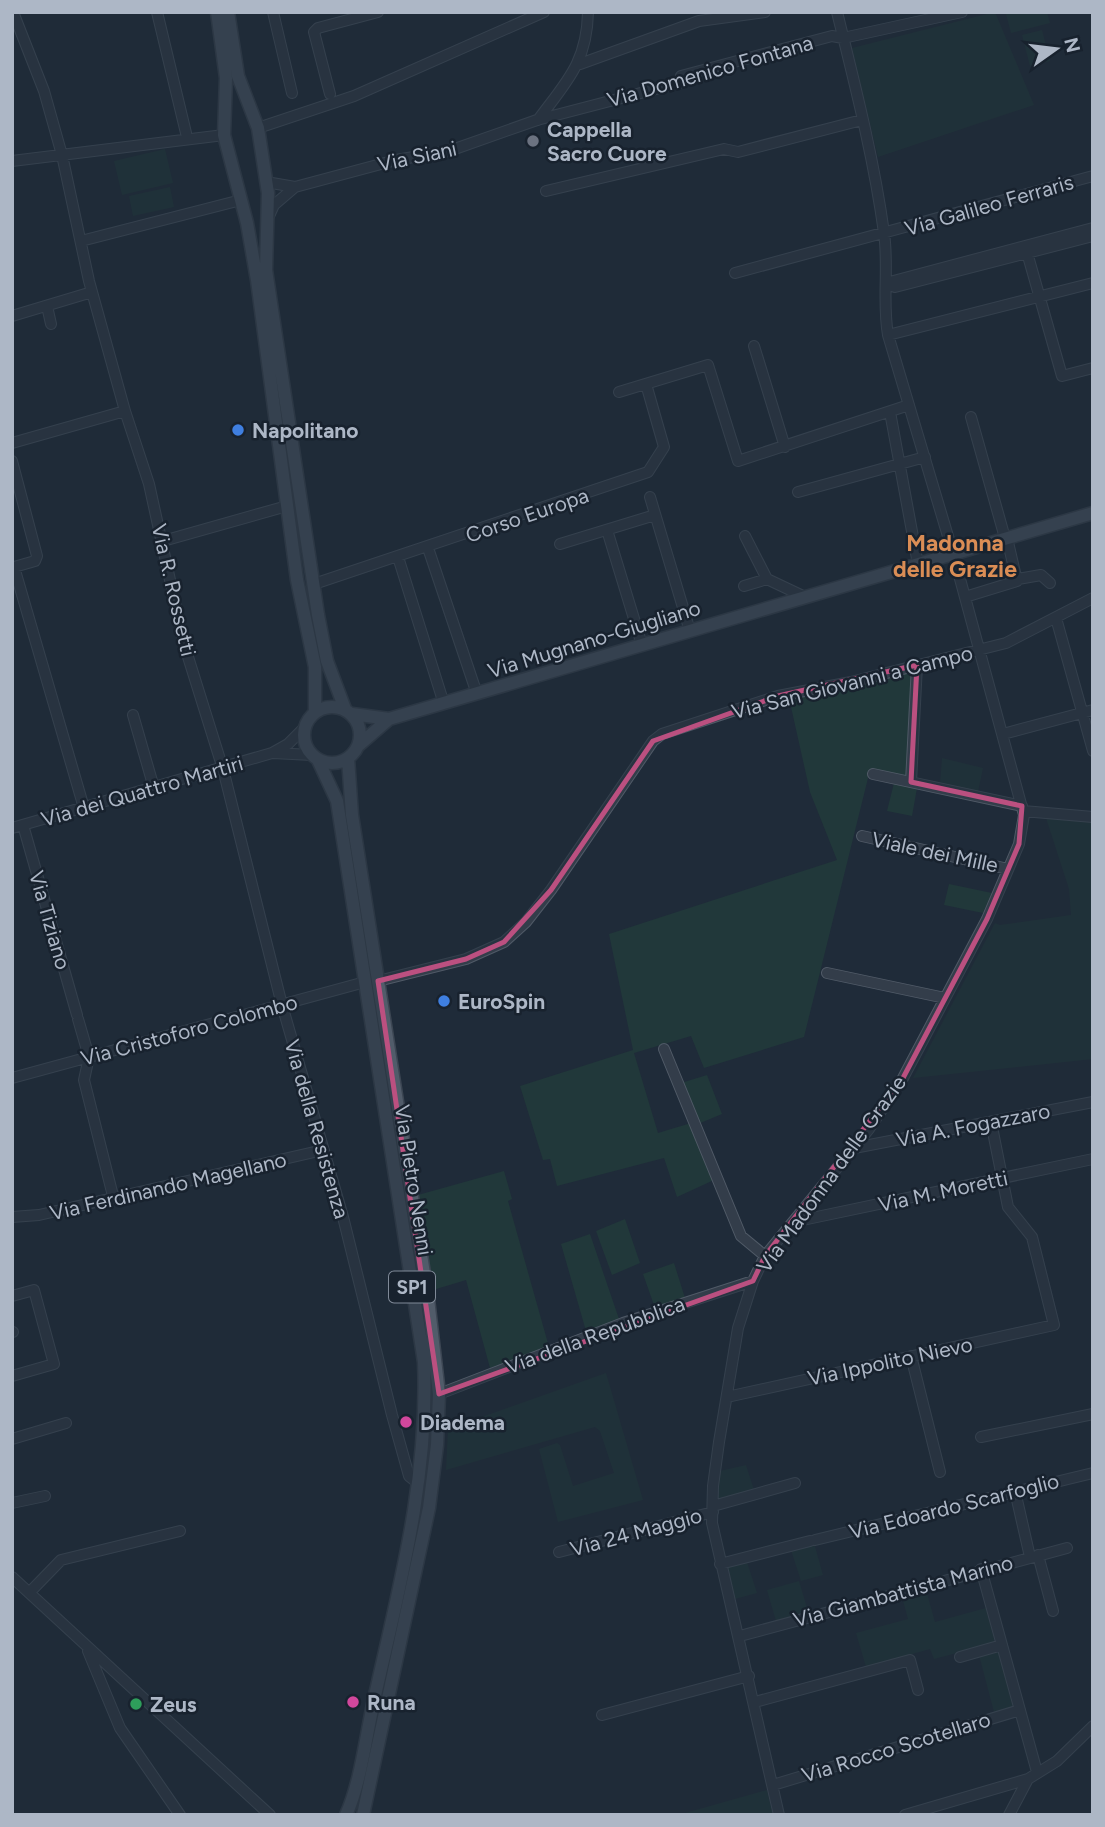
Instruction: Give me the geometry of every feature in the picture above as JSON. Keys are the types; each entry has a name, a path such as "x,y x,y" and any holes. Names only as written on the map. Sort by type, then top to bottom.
{"main road":[{"path":"217,12 226,78 225,129 257,280 297,580 315,667 315,712 305,727 305,742 315,757 334,763 348,758 359,745 360,729 349,712 327,661 266,270 266,182 256,124 239,76 228,12"},
{"path":"225,129 240,115 256,124"},
{"path":"241,202 256,209 267,203"},
{"name":"Via Mugnano-Giugliano","path":"349,712 389,719 1093,513"},
{"path":"315,712 330,706 349,712"},
{"name":"Via Mugnano-Giugliano","path":"359,745 389,719"},
{"name":"Via Pietro Nenni","path":"315,757 337,800 428,1298 439,1394 437,1445 429,1508 363,1815"},
{"name":"Via Pietro Nenni","path":"346,1815 419,1484 425,1441 424,1362 371,982 348,758"}],"street":[{"name":"Via R. Rossetti","path":"13,12 44,91 62,155 92,292 125,411 149,484 184,644 223,769"},
{"path":"158,12 186,133"},
{"path":"273,12 292,93"},
{"path":"330,94 314,32 318,28 378,12"},
{"path":"256,124 354,96 544,12"},
{"path":"537,120 580,64 588,12"},
{"path":"580,64 699,21 765,12"},
{"path":"837,12 884,234 888,335 953,553"},
{"name":"Via Domenico Fontana","path":"537,120 682,82 681,76 832,36 843,38 962,12"},
{"name":"Via Siani","path":"295,187 384,163 449,151 537,120"},
{"path":"546,191 724,149 738,152 862,120"},
{"path":"12,161 225,129"},
{"name":"Via Galileo Ferraris","path":"735,273 1093,176"},
{"path":"266,182 295,187"},
{"path":"267,223 274,205 295,187"},
{"path":"81,241 241,202"},
{"path":"1026,249 1093,228"},
{"path":"886,284 1026,249 1093,236"},
{"path":"1026,249 1062,376 1093,368"},
{"path":"888,335 1040,299 1093,283"},
{"path":"12,316 92,292"},
{"path":"47,306 51,324"},
{"path":"754,346 785,447"},
{"path":"619,392 708,365 738,461 909,405"},
{"name":"Corso Europa","path":"314,584 649,472 664,447 646,384"},
{"path":"12,443 125,411"},
{"path":"890,412 918,564"},
{"path":"971,417 1018,579"},
{"path":"798,492 925,457"},
{"path":"12,461 37,556 34,561 13,567 84,808"},
{"path":"650,497 690,631"},
{"path":"163,541 288,506"},
{"path":"560,544 655,516"},
{"path":"607,530 642,645"},
{"path":"745,536 767,579 807,596"},
{"path":"428,548 477,694"},
{"name":"Via Madonna delle Grazie","path":"779,1815 740,1636 720,1564 713,1486 738,1328 752,1280 765,1256 854,1148 903,1078 969,955 1022,834 1023,809 953,553"},
{"path":"398,557 444,704"},
{"path":"965,597 1015,583 1018,579 1041,575 1050,583"},
{"path":"744,586 767,579"},
{"name":"Via San Giovanni a Campo","path":"371,982 466,959 504,942 526,922 551,890 653,741 662,734 778,696 1006,643 1093,597"},
{"path":"1056,618 1087,712 1093,751"},
{"path":"911,782 917,665"},
{"path":"1003,734 1087,712"},
{"path":"133,715 154,788"},
{"name":"Via dei Quattro Martiri","path":"17,827 272,753 305,727"},
{"name":"Via dei Quattro Martiri","path":"272,753 315,757"},
{"name":"Via della Resistenza","path":"223,769 282,1006 323,1150 392,1416 409,1476 419,1484"},
{"path":"873,774 1023,809 1093,817"},
{"name":"Via Tiziano","path":"17,827 89,1057 84,1080 112,1192"},
{"name":"Viale dei Mille","path":"862,836 1008,869"},
{"path":"827,973 945,998"},
{"name":"Via Cristoforo Colombo","path":"12,1078 371,982"},
{"path":"664,1049 741,1236 765,1256"},
{"name":"Via A. Fogazzaro","path":"854,1148 1093,1101"},
{"path":"991,1122 1001,1179"},
{"name":"Via Ferdinando Magellano","path":"12,1217 40,1215 323,1150"},
{"name":"Via M. Moretti","path":"793,1222 1093,1159"},
{"name":"Via Ippolito Nievo","path":"727,1397 1054,1325 1032,1237 1008,1207 1001,1179"},
{"name":"Via della Repubblica","path":"439,1394 624,1323 752,1280"},
{"path":"12,1296 34,1290 54,1364 12,1376"},
{"path":"911,1356 940,1472"},
{"path":"981,1437 1093,1414"},
{"path":"12,1439 66,1423"},
{"name":"Via Edoardo Scarfoglio","path":"720,1564 1093,1473"},
{"name":"Via 24 Maggio","path":"559,1552 795,1483"},
{"path":"1015,1491 1053,1611"},
{"path":"12,1503 45,1496"},
{"path":"29,1593 61,1560 180,1531"},
{"name":"Via Giambattista Marino","path":"740,1636 1067,1548"},
{"path":"981,1569 1037,1772"},
{"path":"12,1577 270,1815"},
{"path":"960,1657 1002,1645"},
{"path":"87,1649 120,1728 180,1815"},
{"path":"755,1702 910,1660 918,1690"},
{"path":"602,1715 749,1676"},
{"name":"Via Rocco Scotellaro","path":"773,1785 1020,1710"},
{"path":"905,1815 1028,1779 1057,1761 1093,1726"},
{"path":"1009,1815 1028,1779"}],"highlighted area":[{"path":"917,665 911,782 1022,806 1019,844 987,919 903,1078 765,1256 753,1281 439,1394 378,981 466,959 504,942 551,890 653,741 778,696"}],"green space":[{"path":"995,12 1034,105 878,157 852,48"},
{"path":"1047,12 1050,23 1011,33 1006,14"},
{"path":"1042,30 1050,61 1030,66 1022,35"},
{"path":"165,149 173,183 122,195 114,161"},
{"path":"170,187 174,207 133,216 129,196"},
{"path":"914,671 908,778 870,770 804,1037 704,1068 691,1036 634,1053 658,1133 691,1123 714,1180 677,1197 664,1158 557,1186 550,1159 543,1160 520,1086 633,1050 609,934 837,860 810,792 789,698"},
{"path":"942,758 983,768 978,792 940,784"},
{"path":"894,783 917,788 912,816 887,811"},
{"path":"1046,818 1093,822 1093,1059 913,1078 995,923 1000,925 1071,915 1069,889"},
{"path":"949,884 992,893 983,913 944,905"},
{"path":"707,1075 722,1114 698,1124 681,1083"},
{"path":"504,1171 512,1199 508,1201 549,1347 490,1368 466,1280 433,1290 418,1195"},
{"path":"625,1219 640,1263 612,1275 596,1231"},
{"path":"590,1234 619,1319 586,1331 561,1244"},
{"path":"674,1263 685,1298 655,1308 643,1274"},
{"path":"606,1373 643,1500 558,1522 539,1449 557,1443 560,1445 573,1486 614,1473 600,1431 595,1427 446,1470 448,1429"},
{"path":"746,1465 754,1490 717,1500 720,1471"},
{"path":"814,1543 823,1575 801,1581 791,1550"},
{"path":"747,1562 757,1593 735,1599 725,1568"},
{"path":"799,1581 808,1611 776,1621 767,1590"},
{"path":"926,1590 935,1622 986,1608 995,1643 934,1659 930,1649 866,1667 856,1633 908,1619 902,1597"},
{"path":"995,1651 999,1653 1013,1707 994,1712 979,1655"},
{"path":"767,1790 773,1815 678,1815"}],"place":[{"name":"Cappella Sacro Cuore","path":"533,141"},
{"name":"Napolitano","path":"238,430"},
{"name":"EuroSpin","path":"444,1001"},
{"name":"Diadema","path":"406,1422"},
{"name":"Runa","path":"353,1702"},
{"name":"Zeus","path":"136,1704"}],"district":[{"name":"Madonna delle Grazie","path":"955,556"}]}
